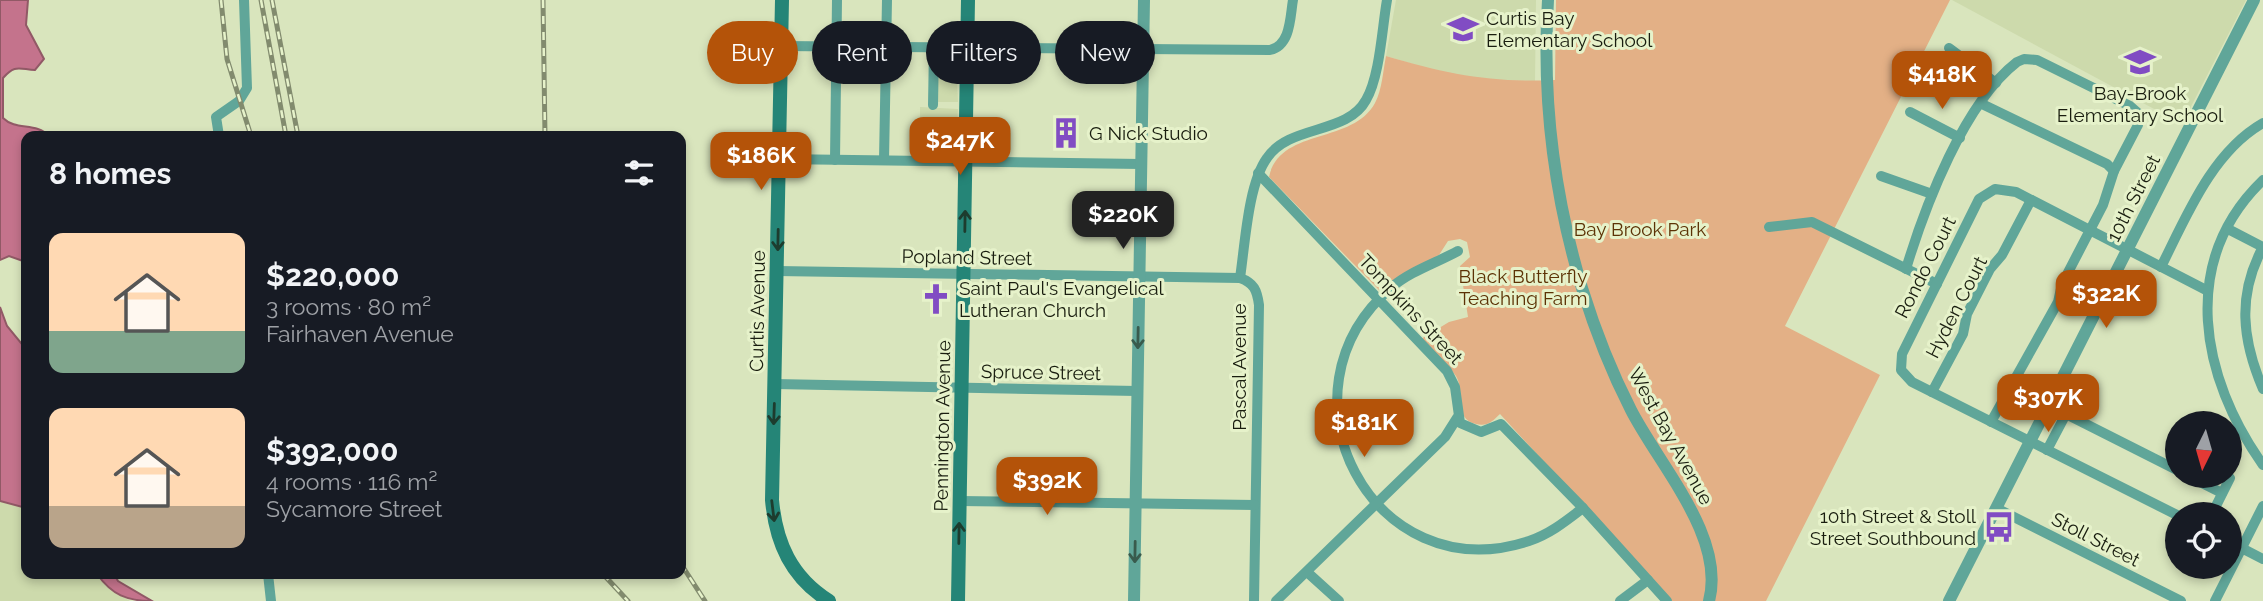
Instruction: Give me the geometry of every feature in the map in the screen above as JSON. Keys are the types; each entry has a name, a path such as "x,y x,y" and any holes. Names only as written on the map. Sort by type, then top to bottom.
{"main road":[{"name":"Curtis Avenue","path":"782,0 782,21"},
{"name":"Pennington Avenue","path":"968,0 968,21"},
{"name":"Curtis Avenue","path":"780,84 772,471 774,521 779,541 799,578 829,601"},
{"name":"Pennington Avenue","path":"958,601 966,84"}],"street":[{"path":"218,131 216,117 239,101 247,88 244,0"},
{"path":"837,0 837,21"},
{"path":"887,0 887,21"},
{"path":"1144,0 1144,21"},
{"path":"1155,52 1270,50 1281,46 1287,35 1293,0"},
{"name":"Pascal Avenue","path":"1254,601 1259,305 1253,285 1240,278 1258,173 1266,158 1280,143 1347,118 1363,106 1371,87 1387,0"},
{"name":"West Bay Avenue","path":"1548,0 1546,49 1551,135 1572,248 1612,369 1631,410 1706,541 1713,570 1709,601"},
{"name":"10th Street","path":"1951,600 2254,0"},
{"path":"1949,48 1996,83"},
{"path":"1906,269 1932,194 1960,138 1996,83 2011,66 2024,59 2038,60 2130,106 2139,117 2138,125 2114,171 2090,230 2034,348 2024,361 1991,422"},
{"path":"835,160 836,84"},
{"path":"884,160 885,84"},
{"path":"933,84 933,105"},
{"path":"1134,601 1142,84"},
{"path":"1982,104 2106,164 2114,171"},
{"path":"1910,112 1960,138"},
{"path":"2161,267 2206,182 2230,150 2263,123"},
{"path":"779,159 1141,164"},
{"name":"Tompkins Street","path":"1258,173 1452,378 1457,418"},
{"path":"1881,176 1932,194"},
{"path":"2263,180 2248,195 2228,229 2213,267 2208,291 2207,331 2217,377 2237,424 2263,465"},
{"name":"Rondo Court","path":"1932,392 1912,382 1901,370 1905,347 1979,199 1995,188 2008,190 2031,200"},
{"path":"2031,200 2208,291"},
{"name":"Hyden Court","path":"1932,392 1963,334 1967,314 1990,268 2002,255 2031,200"},
{"path":"1769,227 1812,222 1937,284"},
{"path":"2228,229 2263,247 2248,280 2244,314 2249,348 2263,389"},
{"path":"1458,251 1402,279 1379,300 1349,346 1338,380 1336,399 1345,454 1358,481 1377,505 1406,529 1424,538 1463,548 1484,549 1529,541 1546,534 1583,508"},
{"name":"Popland Street","path":"777,271 1240,278"},
{"name":"Spruce Street","path":"775,384 1137,391"},
{"path":"1932,392 2165,509"},
{"path":"2047,450 2066,414 2165,464"},
{"path":"1276,601 1445,437 1457,418 1466,428 1481,432 1501,424 1583,508 1667,601"},
{"path":"2212,488 2222,493"},
{"path":"2217,502 2225,488"},
{"path":"960,501 1255,505"},
{"path":"2242,546 2263,506"},
{"name":"Stoll Street","path":"1996,508 2181,601"},
{"path":"2242,548 2263,559"},
{"path":"1307,572 1339,601"},
{"path":"269,579 271,601"},
{"path":"2215,601 2226,579"},
{"path":"1620,601 1648,580"}],"shaded area":[{"path":"0,0 28,0 26,25 44,59 35,70 14,69 3,78 3,118 14,124 42,131 21,131 21,260 9,256 0,260"},
{"name":"Curtis Bay Elementary School","path":"1396,0 1536,0 1535,81 1480,80 1446,74 1386,56"},
{"name":"Bay-Brook Elementary School","path":"1952,0 2246,0 2182,124"},
{"path":"937,84 957,84 958,102 937,102"},
{"path":"920,107 958,109 956,140 920,138"},
{"path":"978,132 1011,133 1011,150 977,150"},
{"path":"1106,204 1131,205 1130,226 1105,225"},
{"path":"0,307 7,326 21,343 21,507 0,501"},
{"path":"0,501 21,507 21,579 101,579 106,586 130,601 0,601"},
{"path":"101,579 117,579 152,601 135,600 108,587"}],"green space":[{"name":"Bay Brook Park","path":"1556,0 1950,0 1785,326 1880,375 1766,601 1672,601 1500,414 1483,425 1469,421 1464,416 1456,376 1421,339 1449,322 1468,317 1460,266 1470,257 1467,242 1460,239 1448,241 1439,255 1379,290 1269,177 1276,161 1287,150 1350,125 1364,116 1377,98 1386,56 1469,76 1555,80"}],"railway":[{"path":"221,0 227,59 249,131"},
{"path":"261,0 285,131"},
{"path":"272,0 297,131"},
{"path":"543,0 545,131"},
{"path":"686,572 705,601"},
{"path":"608,579 628,601"}],"place":[{"name":"Curtis Bay Elementary School","path":"1463,29"},
{"name":"Bay-Brook Elementary School","path":"2140,62"},
{"name":"G Nick Studio","path":"1066,133"},
{"name":"Saint Paul's Evangelical Lutheran Church","path":"936,299"},
{"name":"10th Street & Stoll Street Southbound","path":"1999,527"}],"park label":[{"name":"Black Butterfly Teaching Farm","path":"1523,287"}]}
